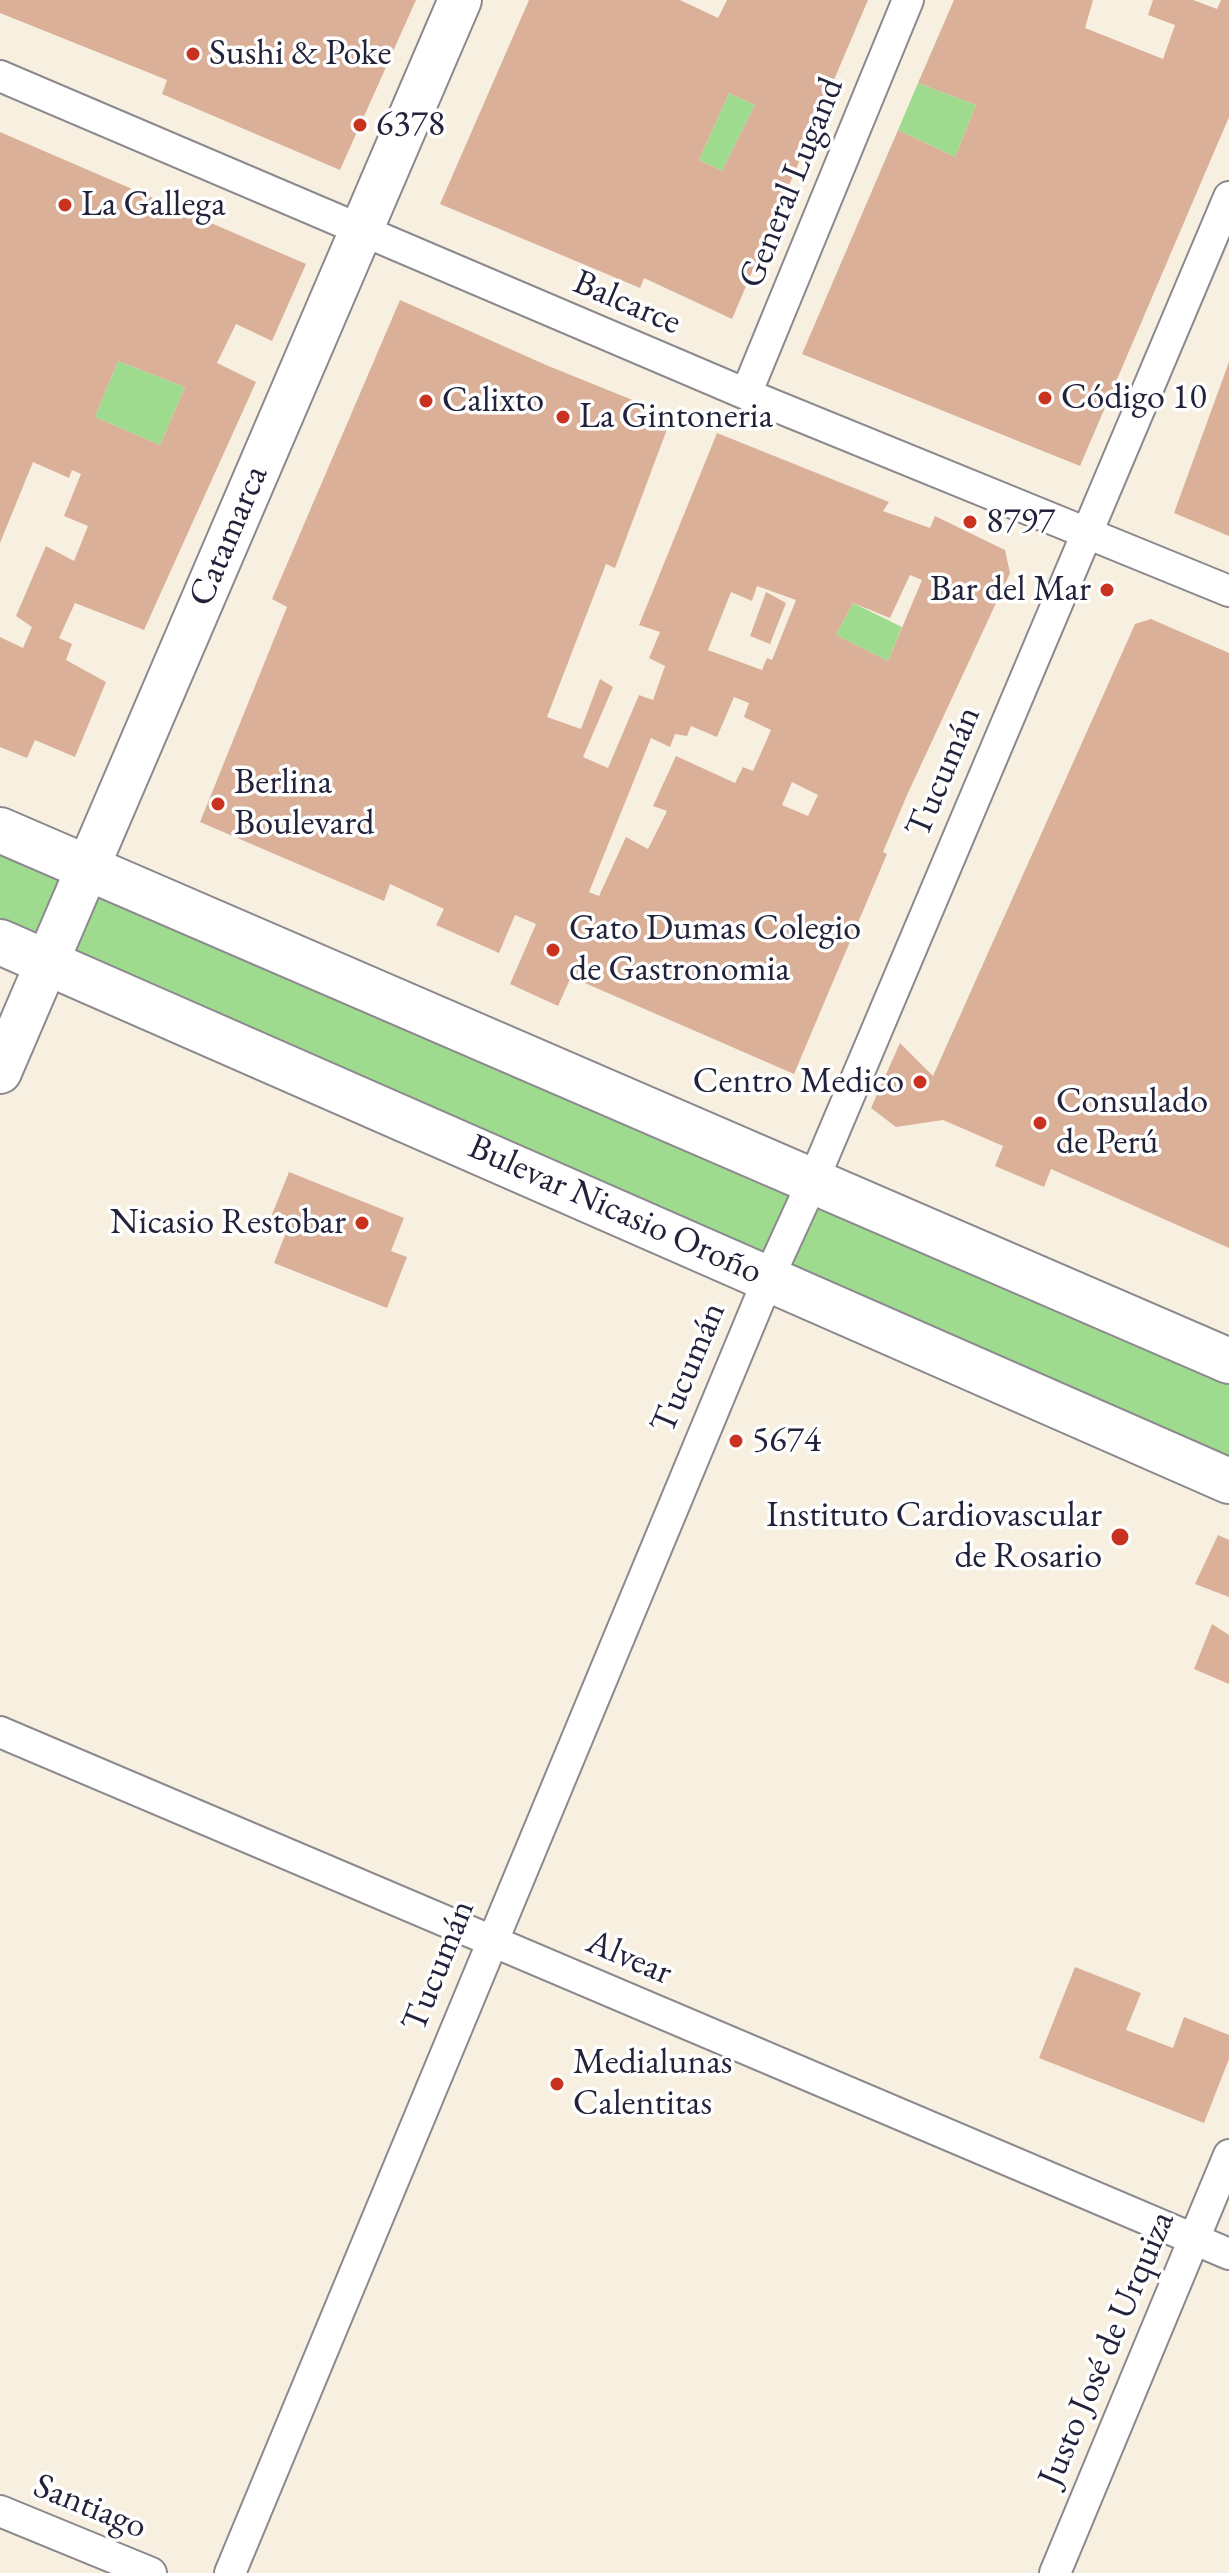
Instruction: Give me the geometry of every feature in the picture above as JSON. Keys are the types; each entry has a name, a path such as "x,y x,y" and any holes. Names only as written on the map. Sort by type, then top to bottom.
{"main road":[{"name":"Catamarca","path":"0,1072 460,0"},
{"path":"0,830 1229,1361"},
{"name":"Bulevar Nicasio Oroño","path":"0,942 1229,1481"}],"street":[{"name":"General Lugand","path":"746,394 908,0"},
{"name":"Balcarce","path":"0,76 746,394 1088,530 1229,591"},
{"name":"Tucumán","path":"230,2573 769,1277 813,1181 1229,197"},
{"name":"Alvear","path":"0,1732 1229,2254"},
{"name":"Justo José de Urquiza","path":"1055,2573 1229,2155"},
{"name":"Santiago","path":"0,2511 151,2573"}],"green space":[{"path":"918,83 976,105 955,157 898,130"},
{"path":"729,93 755,105 722,171 699,160"},
{"path":"118,361 185,387 160,445 95,417"},
{"path":"853,603 902,627 888,661 836,635"},
{"path":"0,830 1229,1361 1229,1481 0,942"}],"building":[{"path":"0,0 416,0 340,170 162,94 167,80 0,13"},
{"path":"529,0 680,0 718,18 727,0 868,0 732,319 644,278 640,288 440,204","holes":["729,93 755,105 722,171 699,160"]},
{"path":"954,0 1093,0 1085,28 1163,59 1175,25 1148,15 1153,0 1193,0 1217,9 1221,0 1229,0 1229,117 1080,466 802,354 898,130 955,157 976,105 918,83"},
{"path":"0,132 306,264 272,341 236,324 217,363 256,382 144,630 75,603 59,638 72,644 66,660 106,682 75,757 35,740 27,758 0,747 0,637 23,648 32,627 16,616 46,546 74,561 88,526 64,516 81,474 72,470 69,478 33,462 0,543","holes":["118,361 185,387 160,445 95,417"]},
{"path":"400,300 546,365 672,416 615,568 606,564 547,717 581,729 600,679 613,687 583,757 608,768 639,695 653,700 665,666 649,658 660,632 639,625 717,433 889,502 883,511 930,528 935,516 1005,550 1010,573 907,795 883,852 887,854 794,1074 571,977 558,1006 510,984 536,924 515,915 499,953 436,925 444,909 390,884 384,901 200,822 287,607 272,599","holes":["910,575 922,580 888,661 836,635 853,603 890,618","757,586 796,600 772,660 767,658 762,670 708,650 731,592 752,601","734,697 749,703 744,717 771,730 753,771 743,767 735,783 676,756 653,806 667,811 648,849 626,837 599,896 589,892 651,738 670,747 675,734 687,736 691,726 717,737","792,782 818,795 808,816 782,805"]},
{"path":"1229,362 1229,536 1174,513"},
{"path":"766,592 786,603 770,644 750,636"},
{"path":"1151,619 1229,653 1229,1248 1051,1169 1044,1187 995,1166 1003,1146 943,1120 896,1127 871,1108 900,1043 933,1076 1135,624"},
{"path":"289,1172 404,1218 391,1251 407,1257 387,1308 274,1263 285,1235 267,1227"},
{"path":"1218,1535 1229,1540 1229,1597 1195,1584"},
{"path":"1212,1624 1229,1635 1229,1684 1194,1669"},
{"path":"1075,1967 1141,1993 1126,2030 1173,2048 1184,2017 1229,2035 1229,2059 1204,2123 1039,2058"}],"place":[{"name":"Sushi & Poke","path":"193,54"},
{"name":"6378","path":"360,125"},
{"name":"La Gallega","path":"65,205"},
{"name":"Código 10","path":"1045,398"},
{"name":"Calixto","path":"426,401"},
{"name":"La Gintoneria","path":"563,417"},
{"name":"8797","path":"970,522"},
{"name":"Bar del Mar","path":"1107,590"},
{"name":"Berlina Boulevard","path":"218,804"},
{"name":"Gato Dumas Colegio de Gastronomia","path":"553,950"},
{"name":"Centro Medico","path":"920,1082"},
{"name":"Consulado de Perú","path":"1040,1123"},
{"name":"Nicasio Restobar","path":"362,1223"},
{"name":"5674","path":"736,1441"},
{"name":"Instituto Cardiovascular de Rosario","path":"1120,1537"},
{"name":"Medialunas Calentitas","path":"557,2084"}]}
